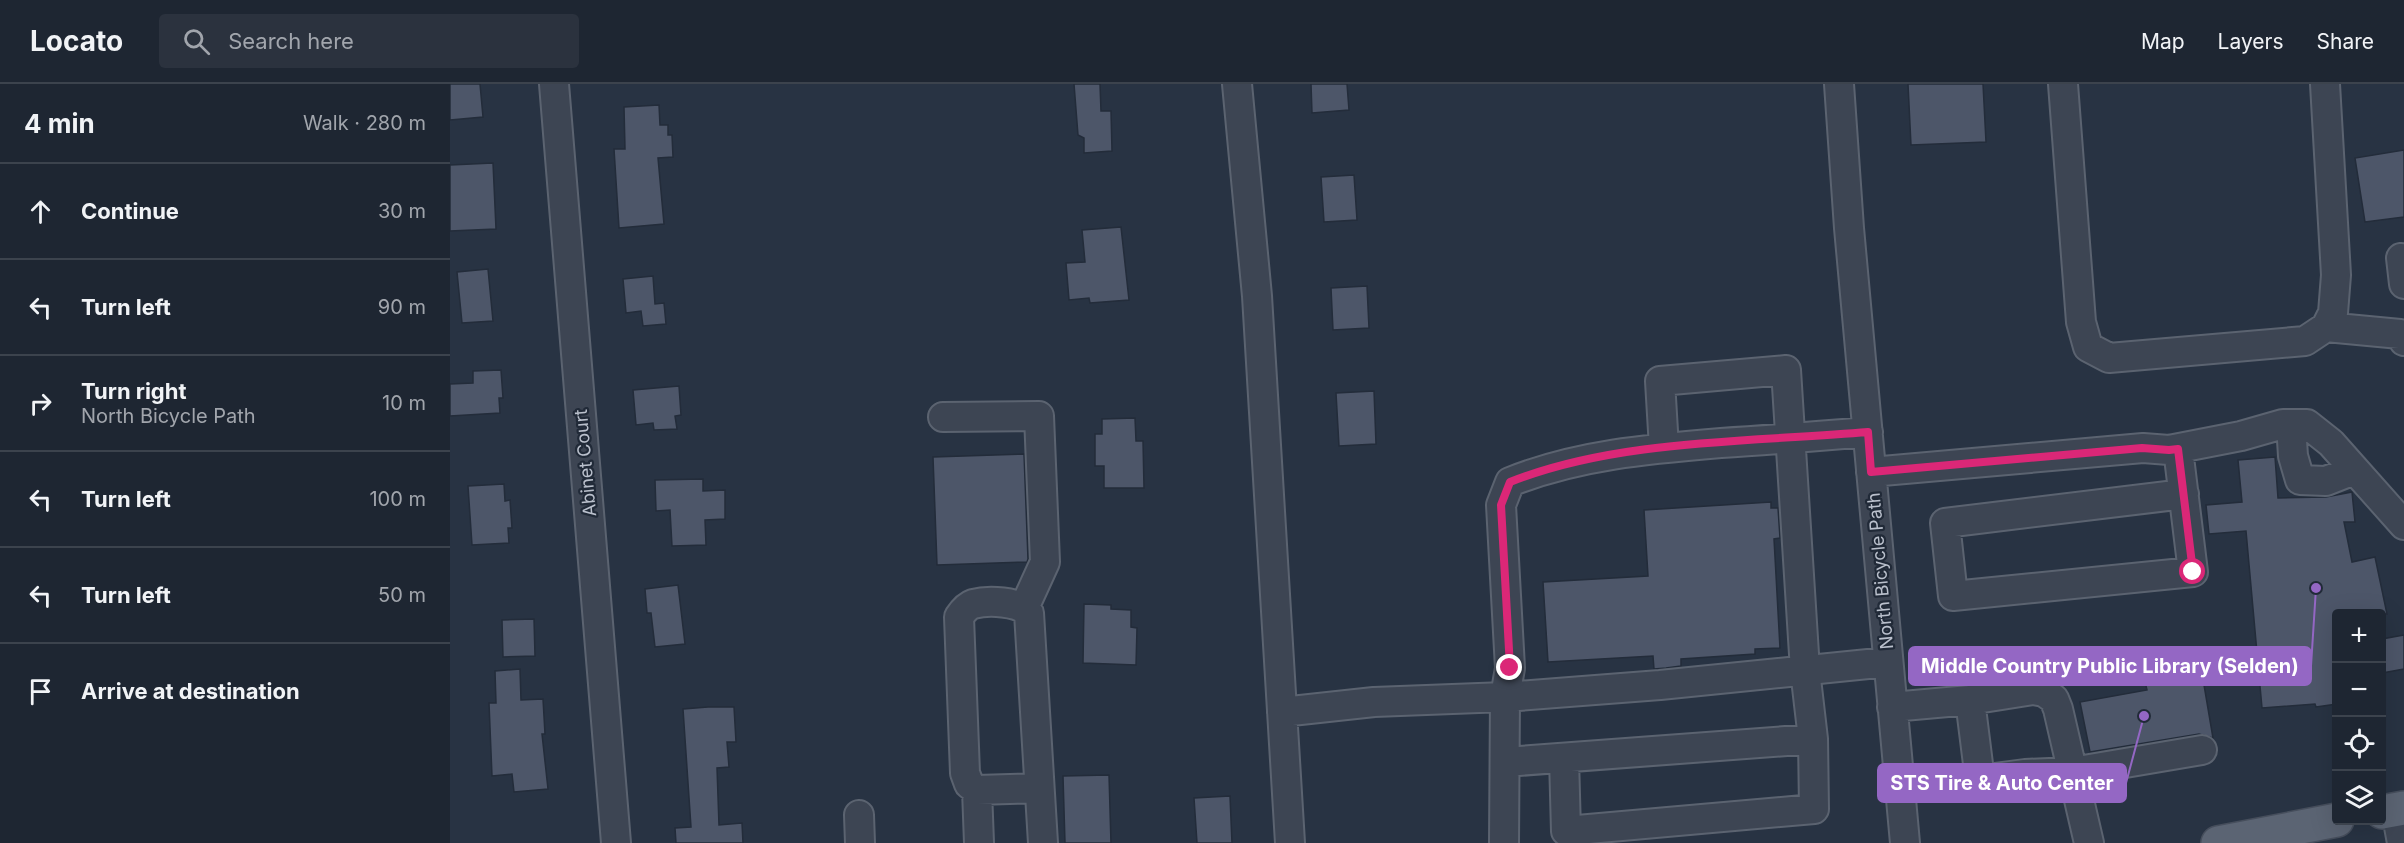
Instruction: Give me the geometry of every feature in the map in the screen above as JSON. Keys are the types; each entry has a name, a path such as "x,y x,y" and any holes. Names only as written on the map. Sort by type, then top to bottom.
{"main road":[{"path":"2218,843 2332,821"}],"street":[{"name":"Abinet Court","path":"554,84 616,843"},
{"path":"1237,84 1257,296 1290,843"},
{"name":"North Bicycle Path","path":"1839,84 1849,228 1905,843"},
{"path":"2063,84 2081,322 2088,347 2109,358 2305,341 2326,327 2333,313 2336,275 2325,84"},
{"path":"2326,327 2403,334"},
{"path":"1564,758 1566,831 1814,809 1813,739 1805,670 1786,370 1660,381 1664,448"},
{"path":"943,417 1039,416 1045,562 1024,608"},
{"path":"1871,472 2142,448 2169,450 2241,436 2283,424 2307,424 2331,443 2404,525"},
{"path":"2291,424 2293,456 2300,480 2326,481 2354,470"},
{"path":"1504,843 1505,697 1510,668 1501,505 1510,482 1530,474 1595,456 1664,448 1868,432"},
{"path":"2178,449 2184,494 2193,572 1953,596 1946,523 2184,494"},
{"path":"1039,788 977,790 969,784 965,773 959,617 964,609 974,604 1012,603 1029,613 1043,843"},
{"path":"1282,712 1374,702 1505,697 1660,685 1888,662"},
{"path":"1892,707 1970,700 2033,690 2044,692 2054,699 2058,709 2089,843"},
{"path":"1970,700 1980,780 2025,774 2073,772 2202,750"},
{"path":"1505,762 1813,739"},
{"path":"977,790 979,843"},
{"path":"2394,810 2402,843"},
{"path":"860,815 861,843"}],"building":[{"path":"450,84 480,84 483,117 450,120"},
{"path":"1074,84 1100,84 1101,111 1111,111 1112,151 1084,153 1084,138 1078,135"},
{"path":"1311,84 1347,84 1349,110 1312,113"},
{"path":"1908,84 1983,84 1986,142 1911,145"},
{"path":"659,105 660,125 668,125 668,135 672,135 673,157 658,158 664,224 619,228 614,149 625,149 624,107"},
{"path":"2404,150 2404,217 2365,222 2355,158"},
{"path":"493,163 496,229 450,231 450,165"},
{"path":"1354,175 1357,220 1324,222 1321,177"},
{"path":"1121,227 1129,300 1090,303 1089,298 1069,300 1066,263 1085,262 1082,230"},
{"path":"488,269 493,321 462,323 457,272"},
{"path":"653,276 655,304 664,303 666,324 643,326 641,311 626,313 623,279"},
{"path":"1367,286 1369,328 1333,330 1331,288"},
{"path":"501,370 503,398 499,398 500,413 450,416 450,384 473,383 473,371"},
{"path":"679,386 681,415 675,416 677,429 654,430 653,423 636,425 633,390"},
{"path":"1374,391 1376,444 1339,446 1336,393"},
{"path":"1135,418 1136,441 1143,441 1144,488 1104,488 1104,466 1095,466 1095,434 1102,434 1102,419"},
{"path":"1024,454 1027,562 937,565 933,457"},
{"path":"2275,457 2278,498 2326,497 2352,492 2355,522 2344,522 2352,562 2375,557 2386,609 2332,609 2332,705 2262,708 2246,531 2209,534 2206,505 2242,502 2238,460"},
{"path":"703,479 703,491 725,490 725,519 705,520 706,545 672,546 670,510 656,511 655,480"},
{"path":"504,484 505,501 510,500 512,528 508,528 509,543 472,545 468,486"},
{"path":"1771,502 1771,508 1778,508 1780,538 1774,539 1780,648 1755,649 1755,654 1681,659 1681,666 1654,669 1653,656 1548,662 1543,582 1648,576 1644,510"},
{"path":"678,585 685,644 655,647 651,613 647,613 645,589"},
{"path":"1084,604 1111,605 1111,609 1131,610 1131,627 1137,628 1136,665 1083,663"},
{"path":"534,619 535,656 503,657 502,620"},
{"path":"2404,635 2404,669 2386,672 2386,638"},
{"path":"520,669 521,700 543,699 545,734 542,734 548,789 514,792 512,774 492,776 489,703 496,703 495,671"},
{"path":"2191,669 2193,681 2203,679 2213,738 2199,734 2090,752 2080,702 2147,690 2144,678"},
{"path":"734,707 736,742 727,742 729,767 717,768 719,825 742,823 743,843 676,843 675,828 691,827 683,709"},
{"path":"1109,775 1111,843 1065,843 1063,776"},
{"path":"1230,796 1232,843 1197,843 1194,798"}],"place":[{"name":"Middle Country Public Library (Selden)","path":"2316,588"},
{"name":"STS Tire & Auto Center","path":"2144,716"}],"route":[{"path":"1510,668 1501,505 1510,482 1530,474 1595,456 1868,432 1871,472 2142,448 2178,449 2193,572"}]}
